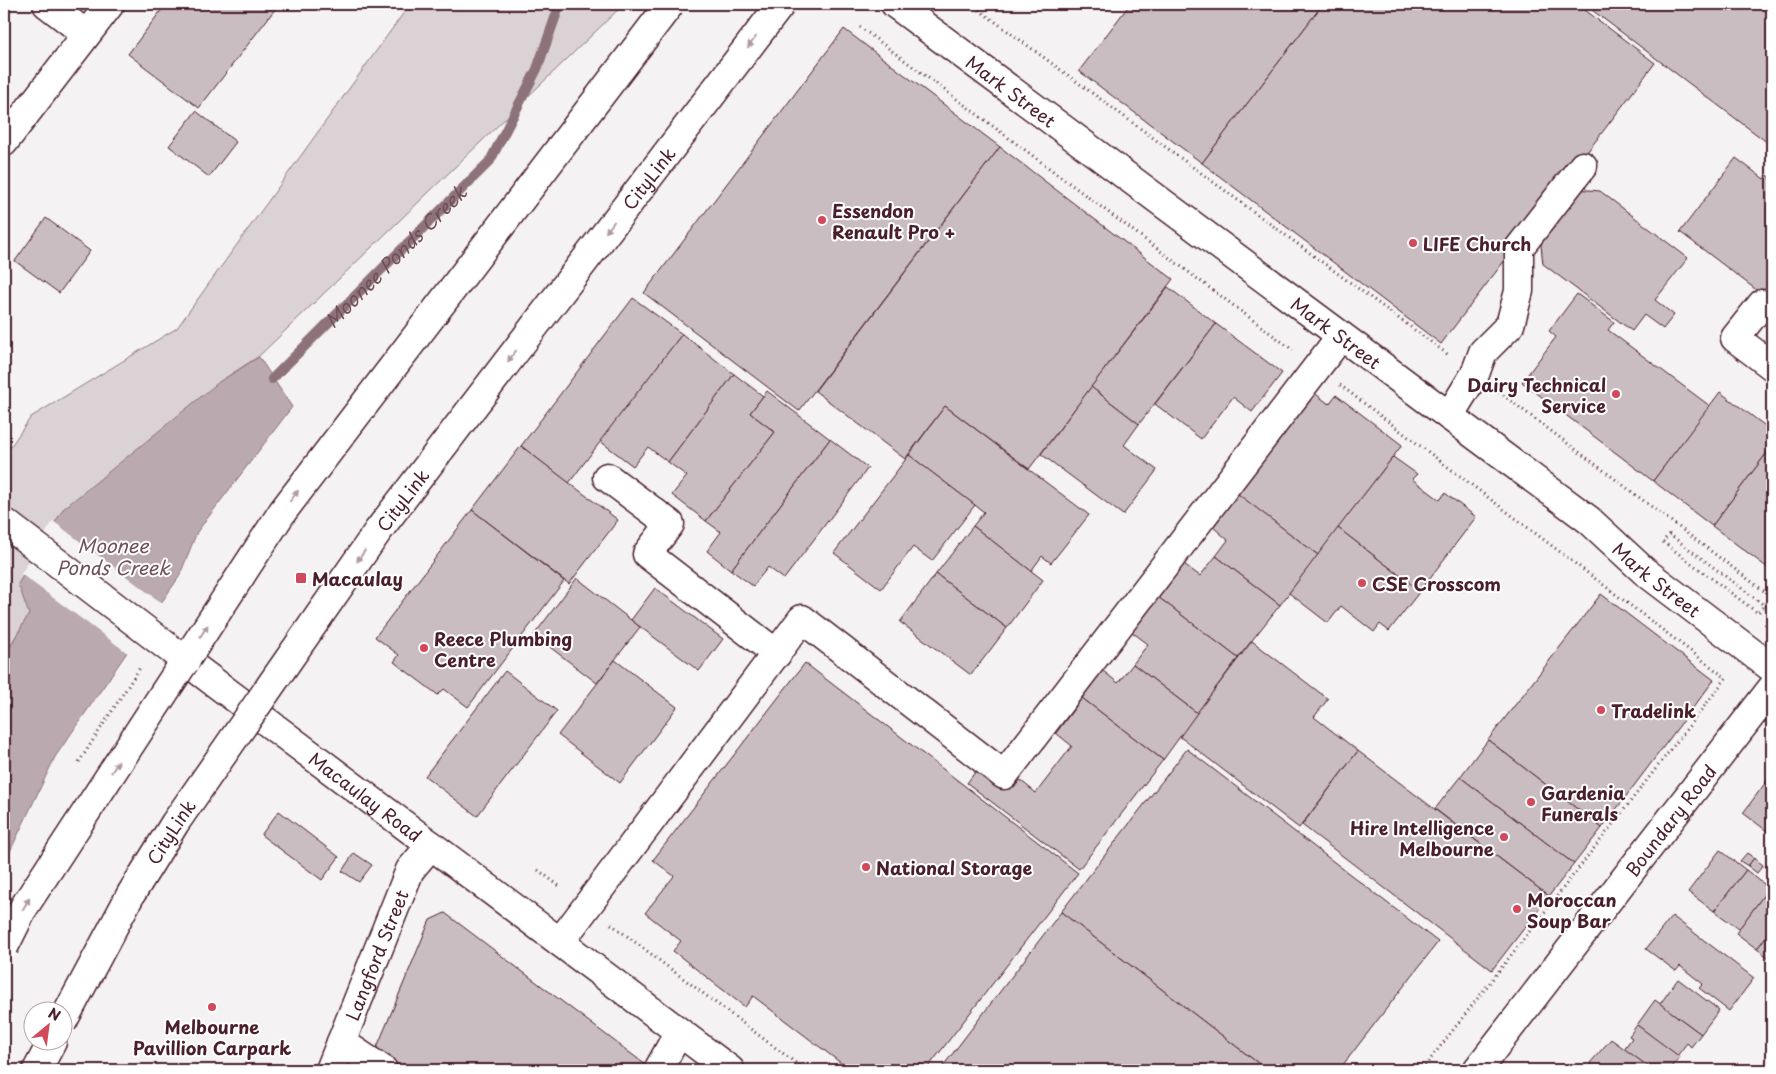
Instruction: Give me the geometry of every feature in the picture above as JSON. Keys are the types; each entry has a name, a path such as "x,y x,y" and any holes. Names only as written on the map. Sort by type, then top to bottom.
{"main road":[{"path":"47,4 86,34"},
{"path":"4,142 110,4"},
{"path":"565,141 653,4"},
{"path":"4,947 24,907 283,511 670,4"},
{"name":"CityLink","path":"72,1004 131,894 175,823 373,539 781,4"},
{"name":"Mark Street","path":"896,4 1589,520 1644,571 1772,668"},
{"path":"1449,416 1475,374 1483,352 1510,325 1519,291 1519,248 1583,166"},
{"path":"1762,304 1735,338 1772,366"},
{"path":"560,942 802,619 1004,775 1341,336"},
{"path":"608,477 670,524 647,554 777,654"},
{"name":"Macaulay Road","path":"4,522 730,1070"},
{"name":"Boundary Road","path":"1478,1070 1772,688"},
{"name":"Langford Street","path":"330,1070 410,870 431,845"},
{"path":"658,1070 679,1032"},
{"path":"341,1042 383,1070"},
{"path":"37,1070 47,1052"}],"path":[{"path":"971,4 1475,374 1771,597 1758,613 1663,542 1669,534 1772,611"},
{"path":"860,27 1317,368 1726,678"},
{"path":"1422,1070 1772,616"},
{"path":"538,870 805,1070"}],"shaded area":[{"path":"410,4 624,4 259,356 219,382 29,614 4,656 4,456 31,417 177,328"}],"water":[{"name":"Moonee Ponds Creek","path":"259,357 292,407 197,532 179,577 55,757 4,864 4,657 29,614 18,584 63,509 219,382"}],"pier":[{"path":"53,521 163,604 129,654 21,574"}],"building":[{"path":"166,4 279,4 199,108 128,54"},
{"path":"1130,4 1323,4 1202,163 1079,71"},
{"name":"LIFE Church","path":"1323,4 1577,4 1655,63 1441,344 1202,163"},
{"path":"1584,4 1772,4 1772,146"},
{"name":"Essendon Renault Pro +","path":"844,29 1000,147 799,411 644,293"},
{"path":"196,111 236,142 209,177 169,146"},
{"path":"1000,147 1173,279 1029,469 945,406 905,459 815,391"},
{"path":"1736,158 1764,179 1767,175 1772,179 1772,292 1767,298 1680,232"},
{"path":"1576,189 1600,191 1688,258 1655,300 1674,315 1663,329 1644,315 1632,331 1543,264 1540,236"},
{"path":"46,218 90,251 59,293 15,261"},
{"path":"1168,287 1216,324 1139,424 1091,387"},
{"name":"Dairy Technical Service","path":"1577,294 1614,322 1608,330 1710,406 1653,481 1522,382 1556,337 1549,331"},
{"path":"633,298 682,334 569,483 521,446"},
{"path":"1216,324 1282,373 1252,412 1233,397 1201,439 1155,404"},
{"path":"682,334 734,374 668,462 648,447 633,466 600,441"},
{"path":"734,374 763,396 750,413 775,432 706,521 672,495 687,476 668,462"},
{"path":"1091,387 1139,424 1124,445 1157,470 1123,515 1041,454"},
{"path":"767,391 830,439 731,570 707,551 721,532 706,521 775,432 750,413"},
{"path":"1313,392 1329,404 1336,395 1402,445 1318,555 1236,493"},
{"path":"1720,392 1772,431 1772,446 1712,526 1653,481"},
{"path":"945,406 1089,515 1051,563 1042,556 1031,571 973,526 984,512 909,455"},
{"path":"830,439 868,468 784,579 768,567 753,586 731,570"},
{"path":"521,446 618,520 569,584 472,510"},
{"path":"1772,446 1772,571 1712,526"},
{"path":"909,455 975,505 932,561 913,547 881,589 834,553"},
{"path":"1393,457 1417,474 1412,479 1440,500 1445,493 1476,517 1420,591 1338,528"},
{"path":"1238,494 1318,555 1280,605 1216,556 1228,540 1213,527"},
{"path":"472,510 564,581 468,707 444,689 438,695 394,662 399,655 375,637"},
{"path":"973,526 1043,580 1007,628 936,574"},
{"path":"1338,528 1420,591 1389,631 1380,624 1374,632 1341,606 1328,623 1289,593"},
{"path":"1216,556 1280,605 1238,658 1158,597 1184,564 1200,576"},
{"path":"936,574 1007,628 971,675 900,622"},
{"path":"577,578 640,627 597,683 534,635"},
{"path":"655,588 723,639 699,671 631,620"},
{"name":"Tradelink","path":"1601,594 1714,680 1602,828 1488,740"},
{"path":"1158,597 1238,658 1197,713 1133,664 1148,644 1132,632"},
{"path":"1252,641 1328,699 1314,717 1358,751 1299,828 1179,736"},
{"path":"615,660 677,707 620,783 558,735"},
{"name":"National Storage","path":"805,663 1078,873 926,1070 850,1070 753,996 745,1007 673,951 681,941 645,913 674,876 653,860"},
{"path":"1133,664 1197,713 1163,760 1082,698 1102,670 1118,683"},
{"path":"505,671 557,711 477,816 425,776"},
{"path":"1082,698 1163,760 1079,869 967,783 982,763 1015,787 1020,780 1036,793 1072,746 1056,733"},
{"name":"Gardenia Funerals","path":"1488,740 1602,828 1574,864 1460,777"},
{"path":"1187,749 1438,942 1339,1070 1267,1070 1061,912"},
{"path":"1358,751 1549,896 1492,970 1302,825"},
{"path":"1772,774 1772,823 1767,831 1743,813"},
{"name":"Hire Intelligence Melbourne","path":"1460,777 1574,864 1549,896 1435,809"},
{"path":"279,811 339,857 322,880 261,835"},
{"path":"1720,850 1746,870 1714,911 1688,892"},
{"path":"354,853 372,865 359,882 342,871"},
{"path":"1747,853 1754,858 1748,866 1740,861"},
{"path":"1754,858 1763,865 1757,873 1748,866"},
{"path":"1770,862 1772,863 1772,873 1765,867"},
{"path":"1746,870 1769,888 1739,929 1714,911"},
{"path":"1771,885 1772,928 1757,949 1736,933"},
{"path":"1061,912 1267,1070 940,1070"},
{"path":"445,913 650,1068 648,1070 398,1070 375,1052 430,920"},
{"path":"1672,916 1754,978 1729,1011 1699,988 1703,984 1680,966 1676,971 1646,949"},
{"path":"1772,928 1772,960 1757,949"},
{"path":"1678,979 1719,1010 1701,1034 1660,1004"},
{"path":"1655,1000 1701,1034 1691,1047 1687,1043 1677,1056 1637,1025"},
{"path":"1637,1025 1680,1057 1670,1070 1653,1070 1624,1049 1632,1038 1629,1036"},
{"path":"1611,1039 1649,1067 1647,1070 1599,1070 1593,1066 1590,1063"}],"waterway":[{"name":"Moonee Ponds Creek","path":"272,379 490,161 537,69 560,4"}],"place":[{"name":"Essendon Renault Pro +","path":"822,220"},
{"name":"LIFE Church","path":"1413,243"},
{"name":"Dairy Technical Service","path":"1616,394"},
{"name":"Macaulay","path":"301,578"},
{"name":"CSE Crosscom","path":"1362,583"},
{"name":"Reece Plumbing Centre","path":"424,648"},
{"name":"Tradelink","path":"1601,710"},
{"name":"Gardenia Funerals","path":"1531,802"},
{"name":"Hire Intelligence Melbourne","path":"1504,837"},
{"name":"National Storage","path":"866,867"},
{"name":"Moroccan Soup Bar","path":"1517,909"},
{"name":"Melbourne Pavillion Carpark","path":"212,1007"}]}
